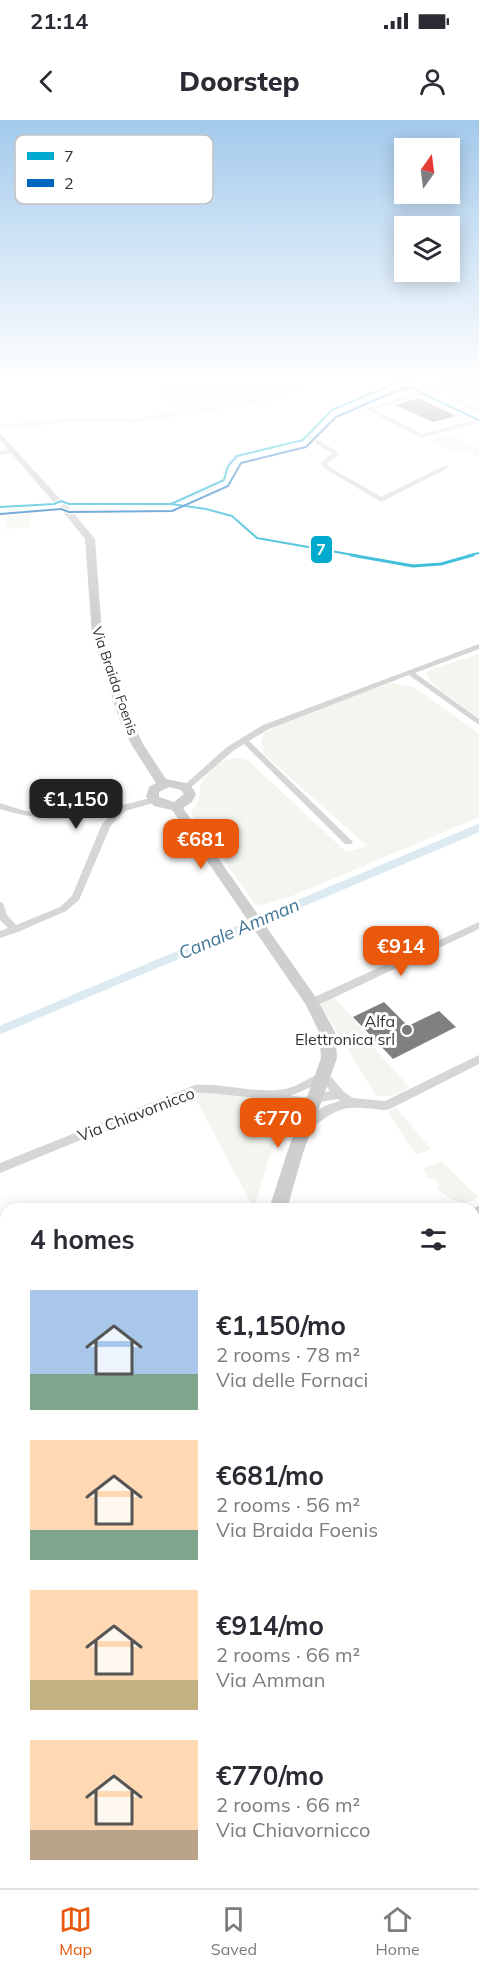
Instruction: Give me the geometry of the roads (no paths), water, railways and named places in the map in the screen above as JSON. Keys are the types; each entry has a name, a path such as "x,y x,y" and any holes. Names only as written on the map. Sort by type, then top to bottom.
{"street":[{"name":"Via Braida Foenis","path":"24,463 90,539 98,635 126,721 137,744 163,784"},
{"path":"171,504 224,480 231,463"},
{"path":"325,463 326,467 381,500 446,467"},
{"path":"0,507 61,504 171,504 206,509 232,516 257,538 413,566 441,564 479,553"},
{"path":"186,787 230,749 266,727 479,646"},
{"path":"409,672 479,723"},
{"path":"244,740 348,842"},
{"path":"177,783 186,787 190,791 190,796 185,802 176,806 163,805 154,800 152,796 153,790 163,784 177,783"},
{"path":"0,806 10,810 60,818 120,810 154,800"},
{"path":"176,806 312,1003 321,1018 329,1041 329,1058 324,1076 304,1128 280,1203"},
{"path":"0,935 63,909 76,898 107,824 120,810"},
{"path":"0,905 2,916 15,930"},
{"path":"312,1003 479,925"},
{"path":"288,1101 342,1101 386,1106 479,1059"},
{"path":"324,1076 342,1101"},
{"name":"Via Chiavornicco","path":"0,1168 195,1089 276,1094 297,1090 324,1076"},
{"path":"297,1090 315,1100"},
{"name":"Via Chiavornicco","path":"276,1094 288,1101 304,1128"},
{"path":"304,1128 320,1113 342,1101"}],"waterway":[{"name":"Canale Amman","path":"0,1030 479,828"}],"place":[{"name":"Alfa Elettronica srl","path":"407,1030"}]}
